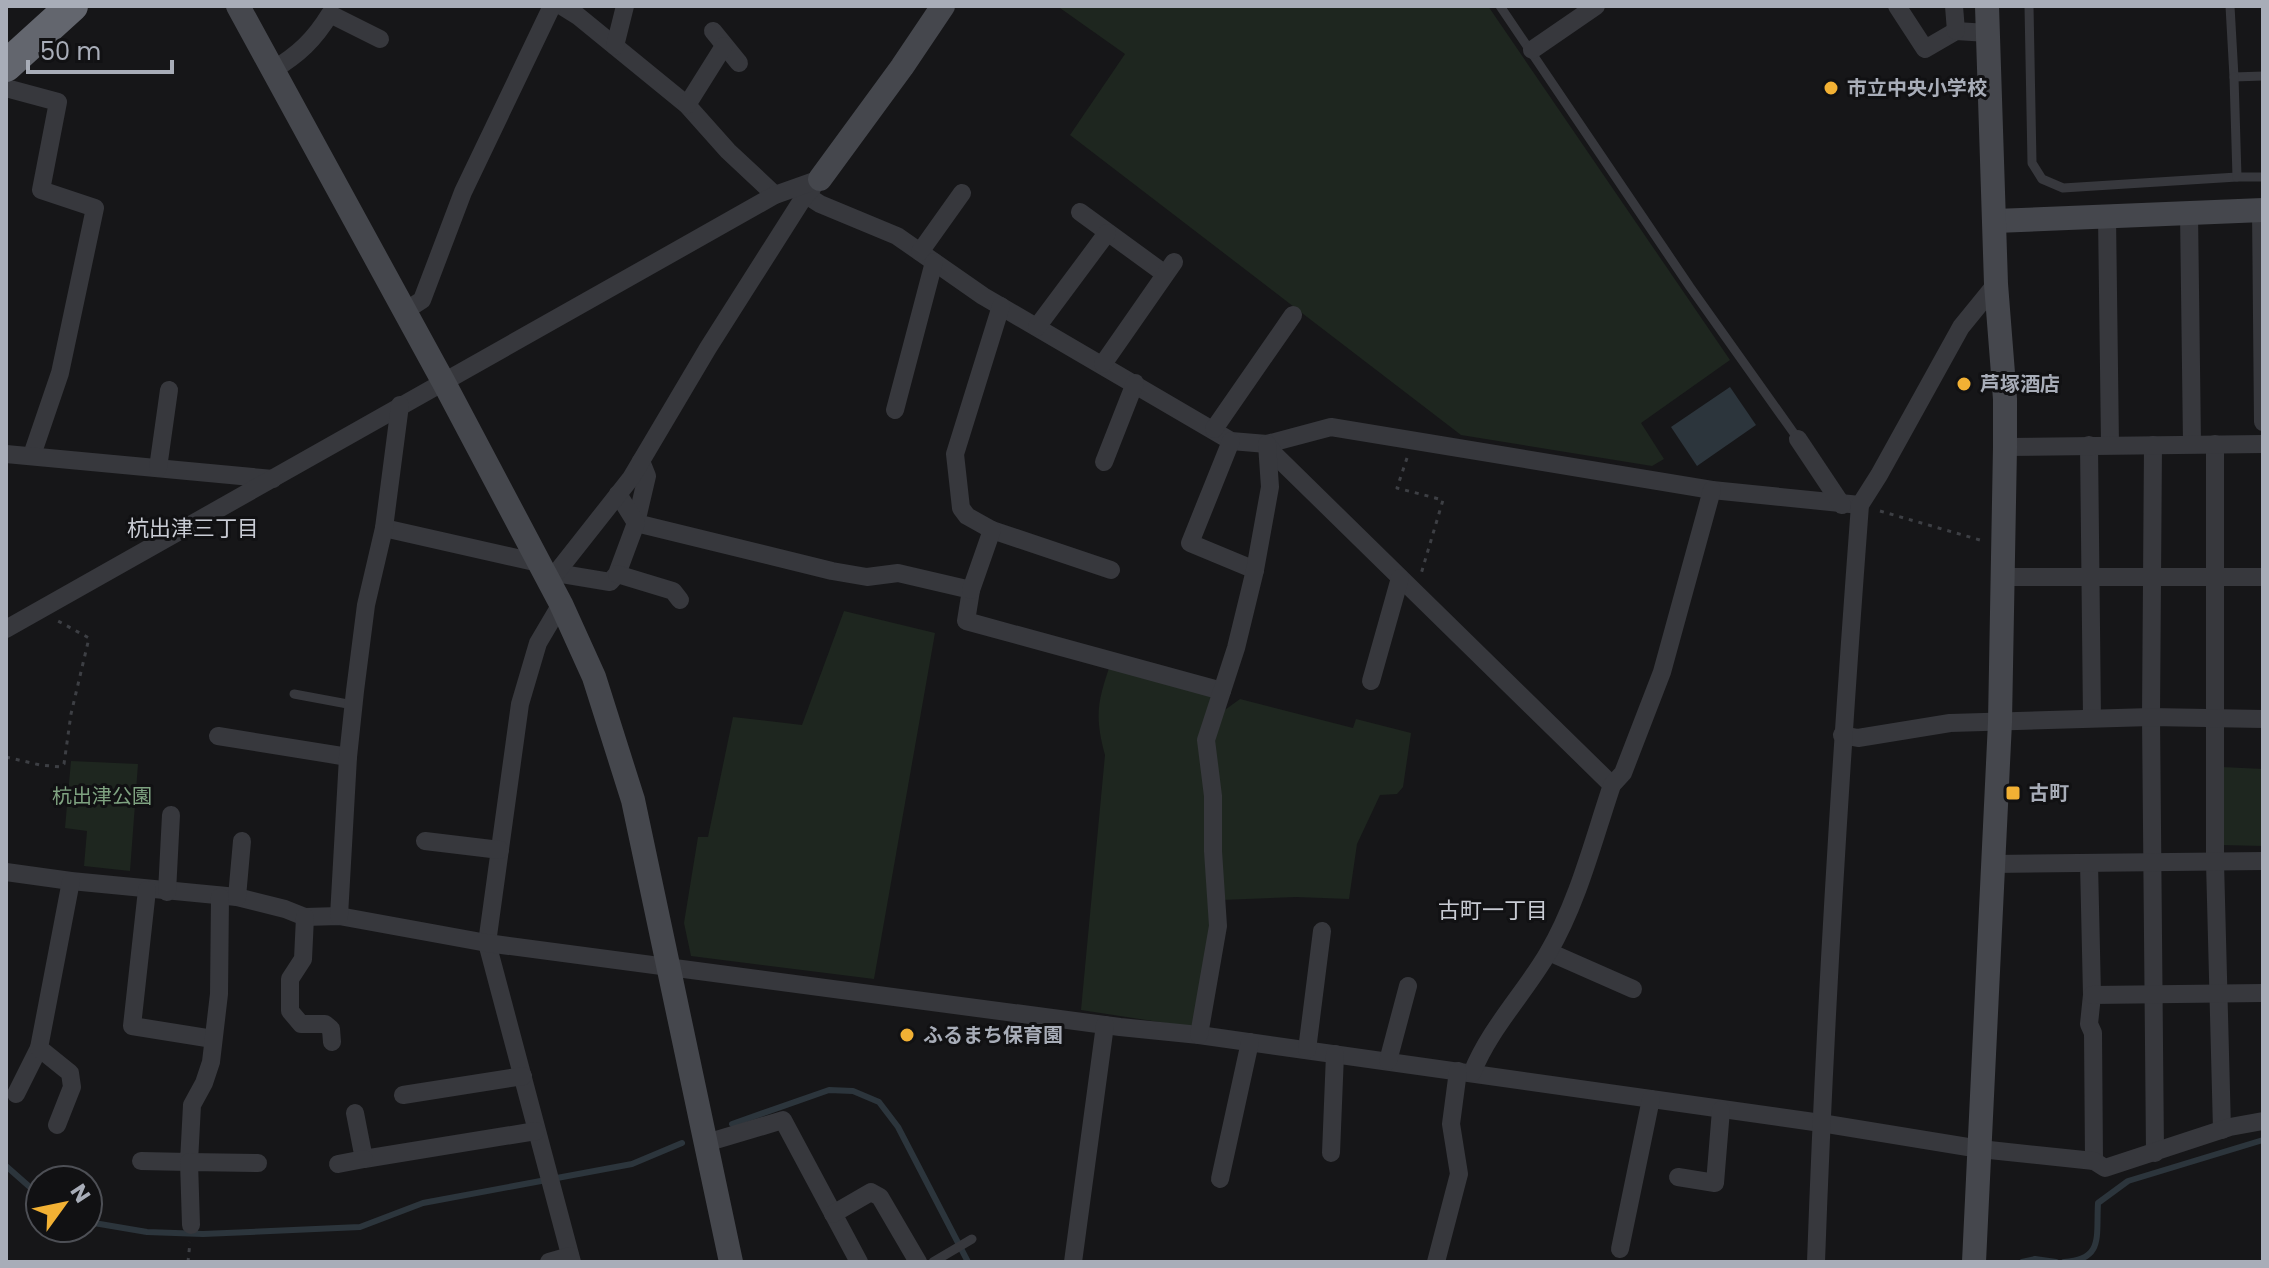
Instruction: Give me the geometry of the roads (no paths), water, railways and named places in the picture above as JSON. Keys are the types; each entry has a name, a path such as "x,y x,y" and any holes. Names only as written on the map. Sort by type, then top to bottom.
{"highway":[{"path":"6,66 72,6"}],"street":[{"path":"238,6 548,573 594,677 633,800 731,1262"},
{"path":"405,311 422,300 463,192 552,6"},
{"path":"562,6 687,105 728,151 775,195"},
{"path":"615,46 625,6"},
{"path":"548,573 618,494 641,461 708,348 813,187 943,6"},
{"path":"1532,50 1596,6"},
{"path":"1897,6 1925,49 1956,31 1988,33"},
{"path":"1954,6 1956,31"},
{"path":"1974,1262 2000,722 2005,447 1987,6"},
{"path":"273,70 299,54 314,39 330,14 380,39"},
{"path":"687,105 718,39 739,63"},
{"path":"6,88 58,102 41,190 95,208 60,373 32,455"},
{"path":"6,629 775,195 813,187"},
{"path":"813,187 820,204 897,236 1001,306 1231,441 1267,444 1331,427 1712,490 1851,505"},
{"path":"895,410 907,365 927,257 962,193"},
{"path":"1995,221 2262,210 2263,422"},
{"path":"1080,212 1107,233 1170,268 1103,364"},
{"path":"2189,212 2192,444"},
{"path":"2107,216 2110,444"},
{"path":"1037,327 1107,233"},
{"path":"1816,1262 1851,505 1879,475 1961,327 1996,284"},
{"path":"1001,306 955,454 961,508 967,516 992,530 1111,570"},
{"path":"1214,429 1293,315"},
{"path":"907,365 925,372"},
{"path":"1104,462 1135,383"},
{"path":"158,468 169,390"},
{"path":"339,916 353,705 366,605 384,528 400,405"},
{"path":"1798,439 1851,505"},
{"path":"1231,441 1182,540 1255,570"},
{"path":"1199,1035 1218,926 1213,796 1206,740 1255,570 1270,487 1267,444"},
{"path":"1267,444 1612,785"},
{"path":"2215,444 2216,992 2222,1130"},
{"path":"2005,447 2263,444"},
{"path":"2089,445 2092,718"},
{"path":"2153,445 2151,717 2155,1153"},
{"path":"6,454 273,479"},
{"path":"384,528 548,573 610,582 617,574 636,523 647,476 641,461"},
{"path":"1436,1262 1459,1174 1451,1124 1465,1072 1549,952 1566,918 1612,785 1623,773 1662,672 1712,490"},
{"path":"618,494 636,523 832,571 867,577 898,573 971,590"},
{"path":"992,530 971,590 966,621 1222,691"},
{"path":"617,574 673,591 680,600"},
{"path":"2003,577 2263,577"},
{"path":"1371,681 1400,578"},
{"path":"549,1262 571,1259 487,943 520,704 538,643 561,604"},
{"path":"1842,735 1858,738 1950,723 2151,717 2263,719"},
{"path":"218,736 348,757"},
{"path":"167,892 171,815"},
{"path":"191,1225 189,1162 192,1105 211,1062 228,897 242,841"},
{"path":"425,841 500,850"},
{"path":"1993,864 2263,861"},
{"path":"2089,863 2092,995 2089,1024 2093,1033 2094,1161"},
{"path":"6,872 228,897 285,909 305,917 339,916 487,943 1388,1061 1980,1149 2094,1161 2105,1168 2222,1130 2263,1121"},
{"path":"16,1094 39,1048 71,881"},
{"path":"147,890 132,1026 213,1039"},
{"path":"305,917 303,959 290,979 290,1011 301,1024 325,1024 331,1029 332,1042"},
{"path":"1307,1050 1322,931"},
{"path":"1549,952 1633,989"},
{"path":"1388,1061 1408,986"},
{"path":"2092,995 2263,993"},
{"path":"1073,1262 1105,1025"},
{"path":"1220,1179 1250,1042"},
{"path":"39,1048 70,1073 72,1087 57,1125"},
{"path":"1331,1153 1335,1054"},
{"path":"403,1095 523,1076"},
{"path":"1620,1249 1651,1099"},
{"path":"1678,1177 1715,1183 1721,1110"},
{"path":"355,1113 364,1159"},
{"path":"706,1143 783,1120 859,1262"},
{"path":"338,1164 536,1131"},
{"path":"141,1161 258,1163"},
{"path":"833,1214 871,1192 880,1197 918,1262"}],"lane":[{"path":"1500,6 1690,287 1798,439"},
{"path":"2029,6 2032,163 2042,179 2063,188 2263,177"},
{"path":"2230,6 2237,177"},
{"path":"2234,77 2263,76"},
{"path":"294,694 353,705"},
{"path":"933,1262 972,1239"}],"waterway":[{"path":"732,1124 829,1090 853,1091 879,1102 898,1127 968,1262"},
{"path":"2064,1262 2086,1257 2092,1251 2097,1236 2098,1203 2128,1181 2263,1140"},
{"path":"104,1225 147,1232 203,1234 360,1227 423,1203 632,1164 682,1143"},
{"path":"6,1166 24,1182"},
{"path":"2022,1262 2035,1259 2056,1262"}],"place":[{"name":"市立中央小学校","path":"1831,88"},
{"name":"芦塚酒店","path":"1964,384"},
{"name":"古町","path":"2013,793"},
{"name":"ふるまち保育園","path":"907,1035"}],"district":[{"name":"杭出津三丁目","path":"193,528"},
{"name":"古町一丁目","path":"1493,910"}],"park label":[{"name":"杭出津公園","path":"102,796"}]}
